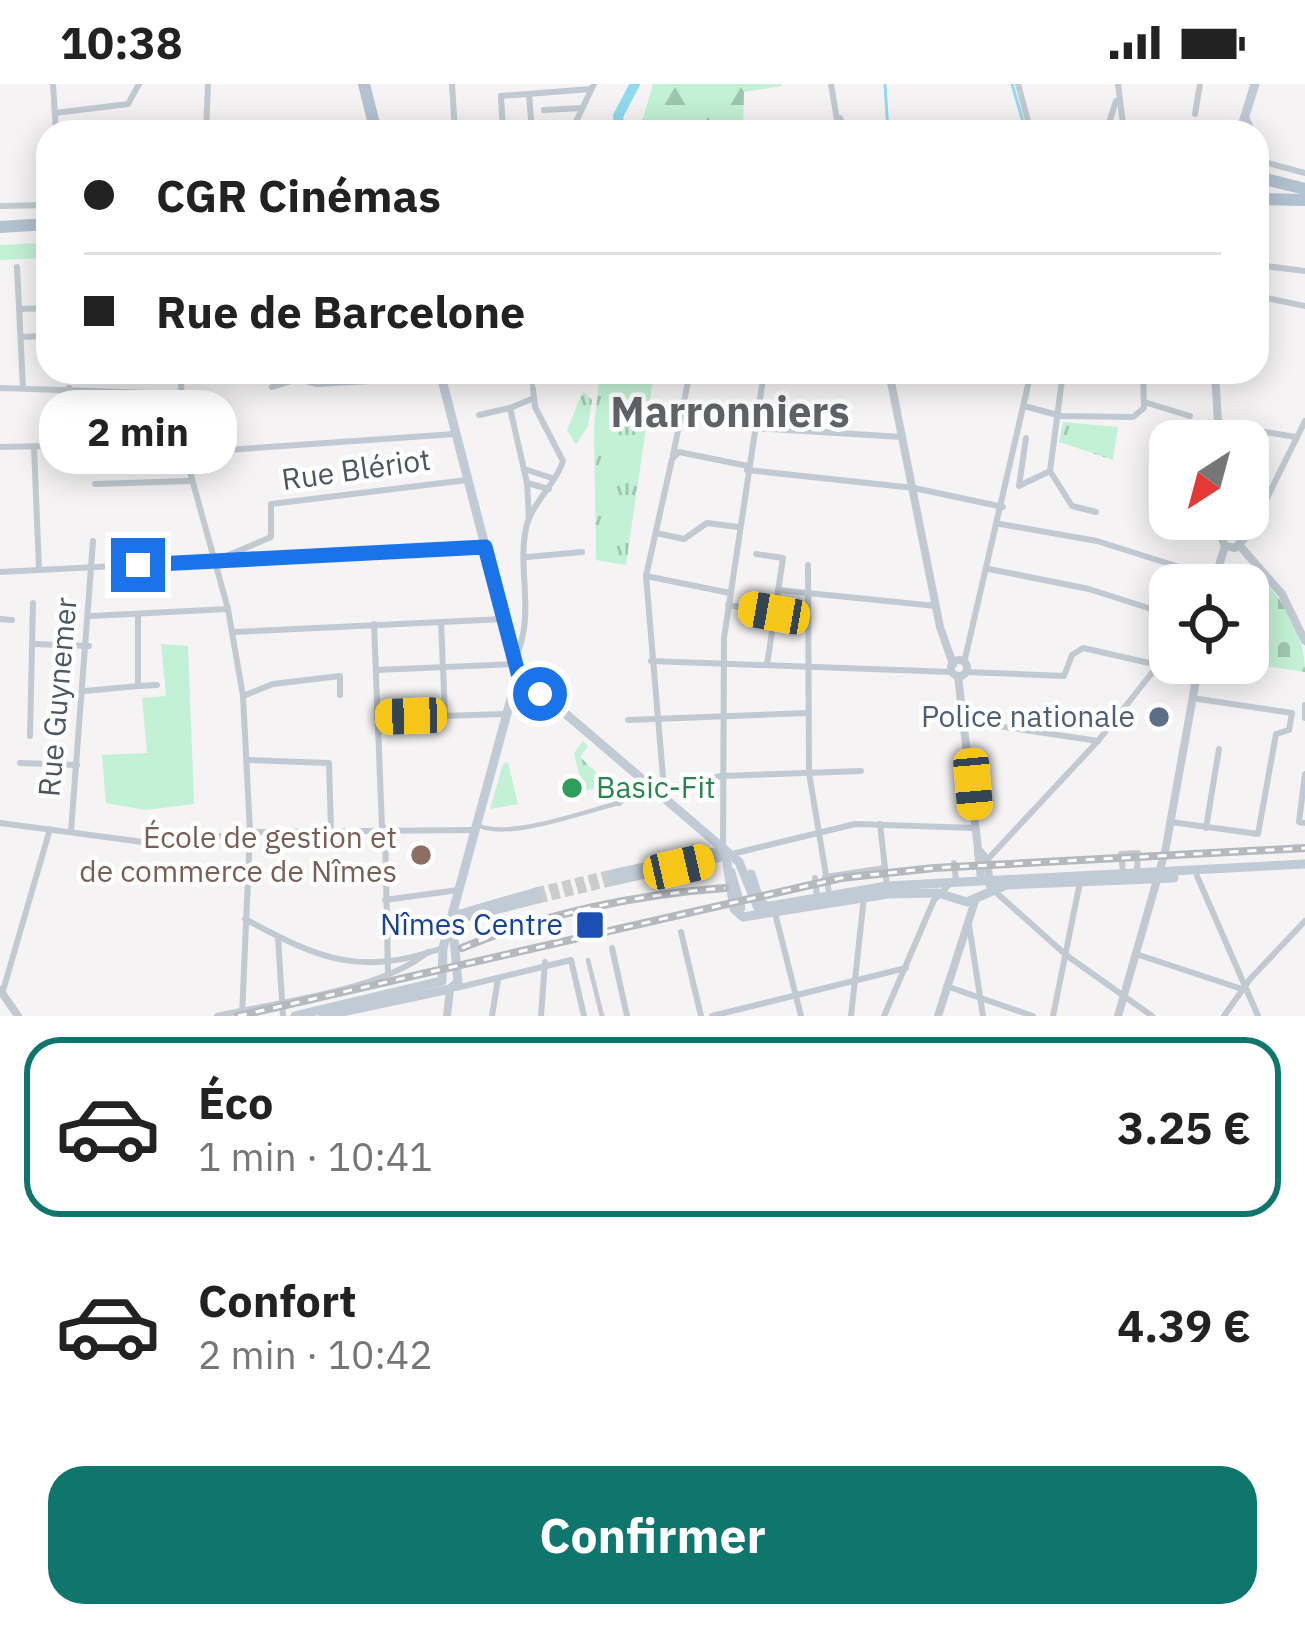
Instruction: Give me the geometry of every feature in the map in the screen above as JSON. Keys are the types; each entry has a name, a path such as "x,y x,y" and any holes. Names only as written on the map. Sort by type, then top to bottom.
{"main road":[{"path":"364,84 373,120"},
{"path":"1247,120 1255,84"},
{"path":"1248,120 1250,102"},
{"path":"1269,180 1305,189"},
{"path":"1269,199 1305,200"},
{"path":"0,224 36,222"},
{"path":"295,1016 458,982 454,939 461,890 509,714 516,665 443,384"},
{"path":"516,665 643,782 661,792 726,856 743,866 757,885 760,902 775,909"},
{"path":"614,878 726,856"},
{"path":"726,856 734,909 752,917 823,894 887,886 1080,882 1305,867"},
{"path":"743,866 755,905 763,909 864,897 977,897 984,881"},
{"path":"984,881 1131,871 1197,876 1305,867"},
{"path":"456,918 537,896"},
{"path":"446,985 446,944 456,918"},
{"path":"322,1016 363,1013 446,985"}],"street":[{"path":"53,84 55,120"},
{"path":"55,113 128,104 139,84"},
{"path":"206,120 208,84"},
{"path":"452,84 454,120"},
{"path":"830,84 839,120"},
{"path":"1018,84 1028,120"},
{"path":"1110,120 1118,84"},
{"path":"1195,114 1200,84"},
{"path":"502,120 501,96 593,87"},
{"path":"576,120 593,87"},
{"path":"529,94 531,120"},
{"path":"1116,101 1121,120"},
{"path":"544,110 582,108"},
{"path":"1269,163 1305,172"},
{"path":"0,206 36,205"},
{"path":"17,267 23,388"},
{"path":"1269,267 1305,272"},
{"path":"1269,298 1305,305"},
{"path":"20,309 36,308"},
{"path":"21,337 36,336"},
{"path":"182,384 182,443 189,481 228,609 243,696 250,832 241,1013"},
{"path":"272,387 282,384"},
{"path":"529,521 563,461 533,384"},
{"path":"688,384 646,576 661,792 721,776 861,771"},
{"path":"762,384 738,527 723,663 720,716 726,856 816,833 880,824 976,828"},
{"path":"892,384 936,606 959,669 984,881 1066,955 1152,1016"},
{"path":"959,669 1000,524 1029,384"},
{"path":"1062,384 1050,471 1072,506 1096,512"},
{"path":"1024,406 1061,416 1133,417 1142,414 1143,384"},
{"path":"1215,384 1217,420"},
{"path":"0,388 181,394"},
{"path":"67,447 69,388"},
{"path":"479,415 510,408 534,393"},
{"path":"1144,402 1190,416"},
{"path":"375,670 516,665 529,592 529,521 527,482 510,408"},
{"path":"1269,493 1305,421"},
{"path":"755,428 902,437"},
{"path":"1269,433 1296,437"},
{"path":"184,453 455,434"},
{"path":"1026,438 1018,487 1050,471"},
{"path":"0,447 182,443"},
{"path":"34,447 39,570"},
{"path":"672,459 679,452 747,468 914,488 1003,507"},
{"path":"524,469 552,478"},
{"name":"Rue Blériot","path":"215,560 271,537 271,504 467,480"},
{"path":"95,484 189,481"},
{"path":"527,482 549,489"},
{"path":"656,533 685,539 707,523 738,527"},
{"path":"1000,524 1097,541 1164,564"},
{"path":"1219,564 1222,540"},
{"path":"1240,546 1242,540"},
{"name":"Rue Guynemer","path":"71,831 89,646 93,542"},
{"path":"1225,546 1240,546 1282,594 1305,640"},
{"path":"0,572 485,547"},
{"path":"526,557 582,552"},
{"path":"756,554 783,558 767,664"},
{"path":"808,565 809,773 825,877 823,894"},
{"path":"989,569 1089,589 1149,609"},
{"path":"646,576 730,592"},
{"path":"778,590 936,606"},
{"path":"30,736 33,603"},
{"path":"728,605 774,613"},
{"path":"91,616 228,609"},
{"path":"138,614 138,686"},
{"path":"0,619 12,620"},
{"path":"233,632 504,619"},
{"path":"441,622 445,715"},
{"path":"374,624 388,973"},
{"path":"32,644 89,646"},
{"path":"651,661 1064,676 1072,655 1083,648 1149,663"},
{"path":"1145,684 1146,662"},
{"path":"243,696 321,675 340,676 340,695"},
{"path":"984,881 987,860 1149,679"},
{"path":"1118,1016 1159,876 1195,684"},
{"path":"85,691 157,685"},
{"path":"1171,822 1258,834 1276,734 1288,730 1292,713 1192,698"},
{"path":"1305,705 1305,718"},
{"path":"628,720 808,712"},
{"path":"377,718 509,714"},
{"path":"964,721 1098,741"},
{"path":"1206,828 1219,749"},
{"path":"248,760 328,763 331,829"},
{"path":"20,763 77,765"},
{"path":"1305,774 1299,822 1305,823"},
{"path":"0,835 1,823 158,844 250,832 478,826 508,830 619,803 643,782"},
{"path":"880,824 887,886"},
{"path":"18,1016 1,992 50,829"},
{"path":"978,849 987,860"},
{"path":"1131,871 1130,853 1131,871"},
{"path":"884,1016 944,894 955,881 954,863"},
{"path":"825,877 885,868"},
{"path":"1197,876 1258,1016"},
{"path":"815,878 823,894"},
{"path":"1053,1016 1080,882"},
{"path":"385,900 461,890"},
{"path":"851,1016 864,897"},
{"path":"938,1016 977,897"},
{"path":"775,909 801,1016"},
{"path":"245,920 343,964 428,952"},
{"path":"1225,1016 1244,987 1305,921"},
{"path":"967,922 982,1016"},
{"path":"682,932 701,1016"},
{"path":"278,937 283,1016"},
{"path":"217,1016 388,973 446,944"},
{"path":"612,948 627,1016"},
{"path":"1136,954 1244,987"},
{"path":"447,1016 446,985 498,979 571,960 584,1016"},
{"path":"588,960 602,1016"},
{"path":"541,1016 545,965"},
{"path":"712,1016 906,968"},
{"path":"492,1016 498,979"},
{"path":"946,986 1033,1016"}],"green space":[{"path":"653,84 782,84 744,92 743,120 642,120"},
{"path":"36,243 36,258 0,260 0,245"},
{"path":"599,384 652,384 626,565 596,560 594,427"},
{"path":"583,391 592,400 588,426 576,445 567,430"},
{"path":"1063,422 1118,427 1113,460 1059,442"},
{"path":"1269,586 1292,620 1305,672 1269,667"},
{"path":"161,644 188,646 194,804 145,810 106,803 102,755 147,753 142,698 166,696"},
{"path":"583,741 588,746 580,757 610,785 583,791 574,753"},
{"path":"508,762 518,804 490,809 503,764"}],"waterway":[{"path":"618,120 635,84"},
{"path":"885,84 887,120"},
{"path":"1012,84 1022,120"}],"tunnel":[{"path":"536,892 612,874"},
{"path":"538,899 614,881"}],"railway":[{"path":"238,1016 841,878 934,868 1305,848"},
{"path":"462,948 591,908 725,888"}],"place":[{"name":"Police nationale","path":"1159,717"},
{"name":"Basic-Fit","path":"572,788"},
{"name":"École de gestion et de commerce de Nîmes","path":"421,855"},
{"name":"Nîmes Centre","path":"590,925"}],"district":[{"name":"Marronniers","path":"730,412"}],"route":[{"path":"138,565 485,547 518,673 540,694"}]}
